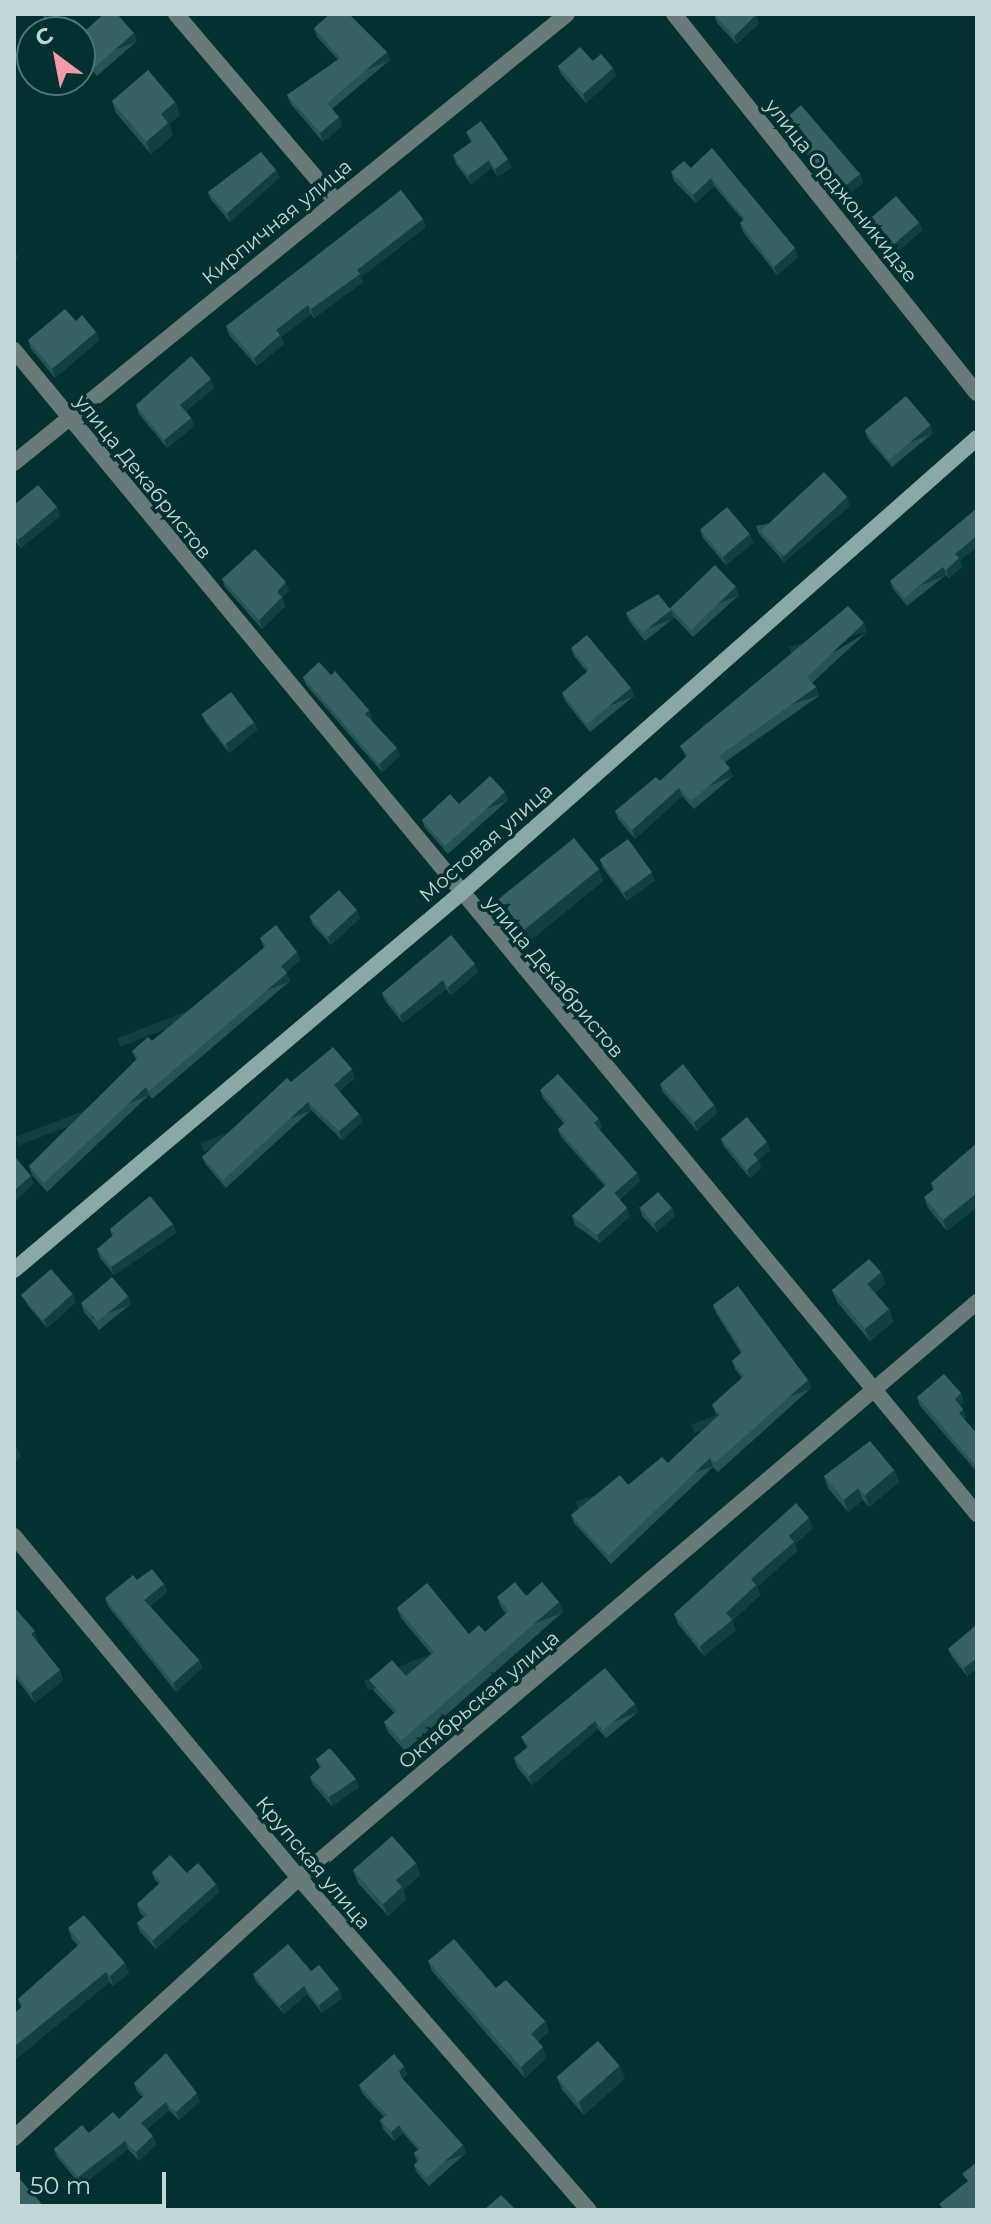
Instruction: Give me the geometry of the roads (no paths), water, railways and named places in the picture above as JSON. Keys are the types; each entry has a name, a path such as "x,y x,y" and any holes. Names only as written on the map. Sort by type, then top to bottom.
{"street":[{"path":"176,14 335,200"},
{"name":"Кирпичная улица","path":"14,463 68,416 567,14"},
{"name":"улица Орджоникидзе","path":"674,14 977,393"},
{"name":"улица Декабристов","path":"14,350 873,1394 977,1514"},
{"name":"Мостовая улица","path":"14,1270 460,894 977,438"},
{"name":"Октябрьская улица","path":"14,2138 299,1878 873,1394 977,1302"},
{"name":"Крупская улица","path":"14,1536 299,1878 589,2210"}]}
